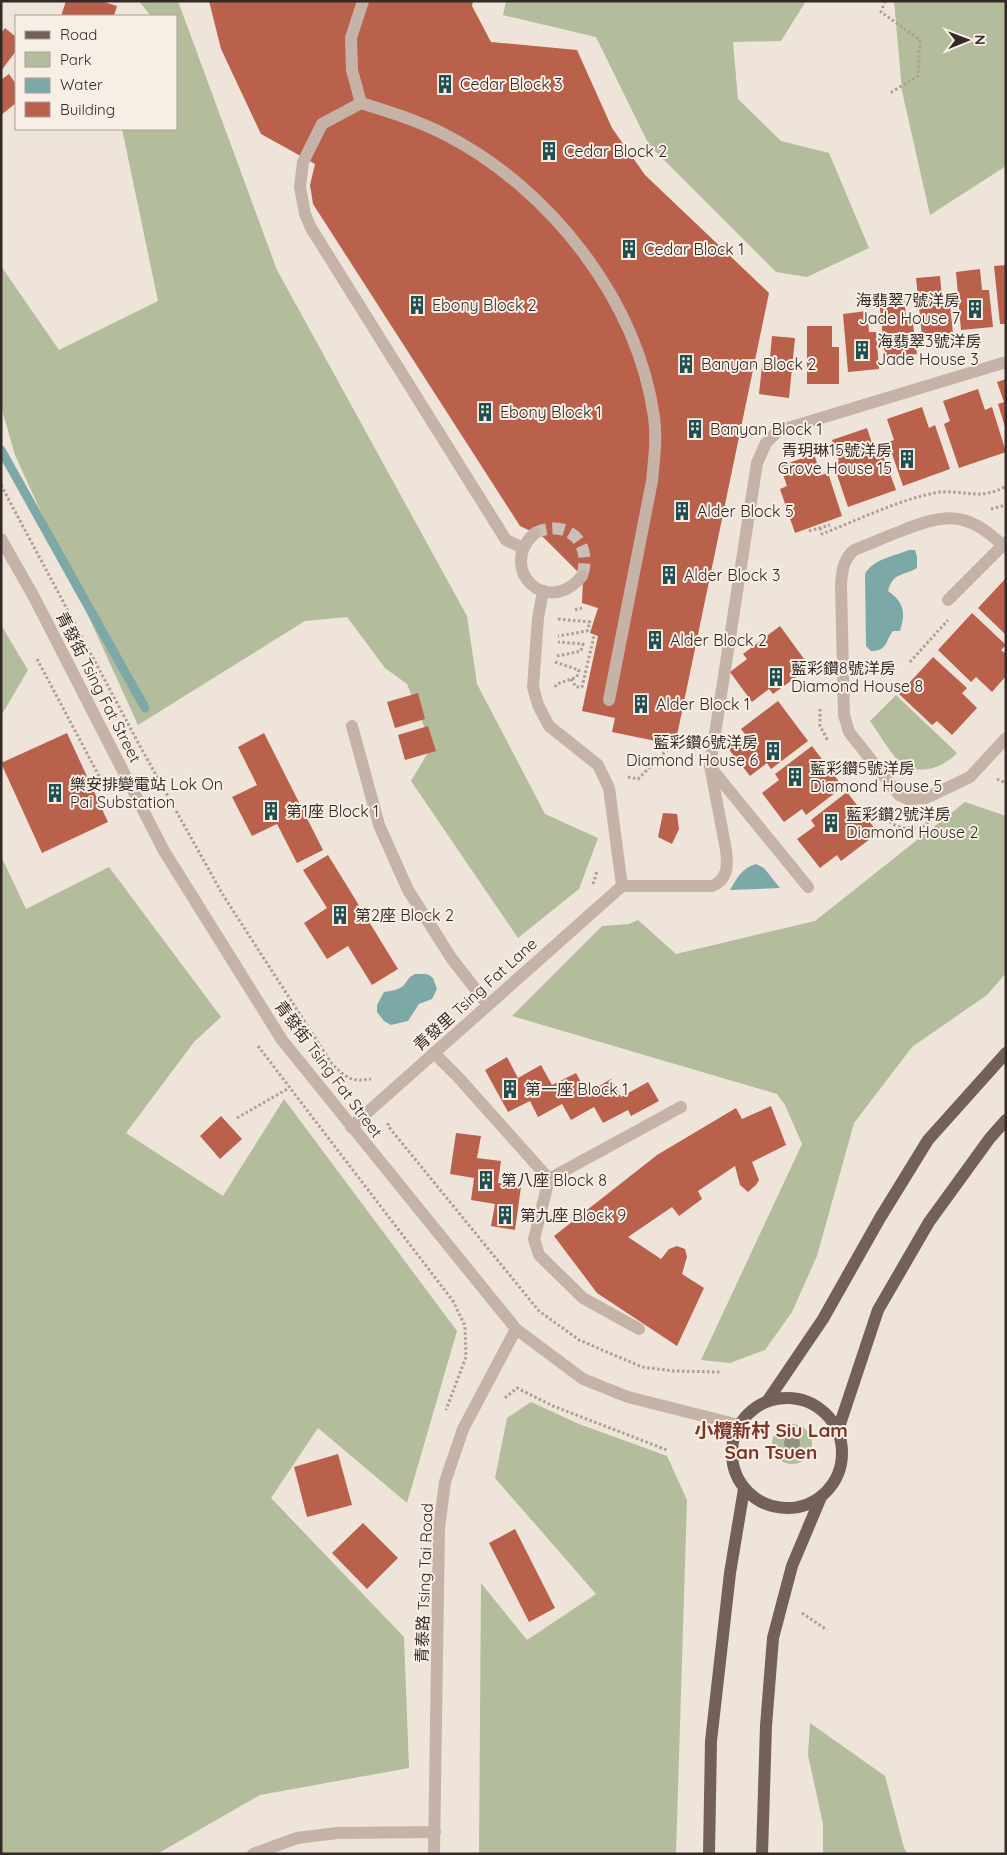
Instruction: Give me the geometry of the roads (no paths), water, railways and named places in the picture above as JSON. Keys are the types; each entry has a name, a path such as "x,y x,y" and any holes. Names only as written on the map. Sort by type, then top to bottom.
{"main road":[{"path":"768,1400 823,1318 880,1218 928,1140 1006,1053"},
{"path":"838,1430 878,1310 929,1222 990,1138 1006,1120"},
{"path":"784,1397 801,1399 816,1405 829,1416 838,1430 842,1444 841,1466 832,1486 821,1497 806,1505 790,1509 773,1507 757,1500 744,1489 736,1474 732,1458 733,1441 739,1425 751,1410 768,1400 784,1397"},
{"path":"710,1854 711,1741 730,1573 744,1489"},
{"path":"762,1854 766,1726 773,1638 792,1566 821,1497"}],"street":[{"path":"361,103 352,70 351,38 363,1"},
{"path":"523,548 506,540 304,214 300,186 303,162 322,124 361,103 404,117 446,135 484,158 520,185 554,217 583,252 608,290 637,352 649,389 654,419 655,450 652,481 608,700"},
{"path":"543,591 538,618 533,687 538,705 549,726 598,765 604,776 609,788 622,886 712,886 720,883 724,877 727,863 726,850 710,766 757,463 766,443 778,431 1006,362"},
{"path":"948,600 1004,544 984,529 951,518 927,520 854,550 847,556 842,568 841,594 844,715 848,732 899,795 908,799 926,798 970,777 1006,738"},
{"path":"535,533 523,548 520,558 521,569 533,587 554,593 565,590 575,584 582,576"},
{"name":"青發街 Tsing Fat Street","path":"1,538 34,597 164,851 282,1040 516,1329 583,1379 628,1397 739,1425"},
{"path":"352,726 379,825 408,890 452,960 488,1005"},
{"path":"710,766 808,887"},
{"name":"青發里 Tsing Fat Lane","path":"351,1127 622,886"},
{"path":"434,1053 458,1077 549,1179"},
{"path":"639,1329 583,1298 539,1255 534,1239 549,1179 682,1107"},
{"name":"青泰路 Tsing Tai Road","path":"434,1854 439,1528 445,1482 463,1429 516,1329"},
{"path":"252,1854 297,1838 337,1833 435,1832"}],"water":[{"path":"909,550 915,550 917,568 896,577 888,591 897,599 902,608 903,619 900,631 893,631 883,647 876,651 871,651 866,646 865,574 878,561"},
{"path":"756,864 764,868 780,888 730,890 743,871"},
{"path":"415,974 429,975 433,978 437,989 432,999 419,1004 408,1021 391,1025 384,1021 377,1012 377,1005 384,992 400,988"}],"waterway":[{"path":"1,450 145,708"}],"tunnel":[{"path":"535,533 547,529 557,529 567,531 575,536 584,553 582,576"}],"place":[{"name":"Cedar Block 3","path":"445,84"},
{"name":"Cedar Block 2","path":"549,151"},
{"name":"Cedar Block 1","path":"629,249"},
{"name":"Ebony Block 2","path":"417,305"},
{"name":"海翡翠7號洋房 Jade House 7","path":"975,309"},
{"name":"海翡翠3號洋房 Jade House 3","path":"862,350"},
{"name":"Banyan Block 2","path":"686,364"},
{"name":"Ebony Block 1","path":"485,412"},
{"name":"Banyan Block 1","path":"695,429"},
{"name":"青玥琳15號洋房 Grove House 15","path":"907,459"},
{"name":"Alder Block 5","path":"682,511"},
{"name":"Alder Block 3","path":"669,575"},
{"name":"Alder Block 2","path":"655,640"},
{"name":"藍彩鑽8號洋房 Diamond House 8","path":"776,677"},
{"name":"Alder Block 1","path":"641,704"},
{"name":"藍彩鑽6號洋房 Diamond House 6","path":"773,751"},
{"name":"藍彩鑽5號洋房 Diamond House 5","path":"795,777"},
{"name":"樂安排變電站 Lok On Pai Substation","path":"55,793"},
{"name":"第1座 Block 1","path":"271,811"},
{"name":"藍彩鑽2號洋房 Diamond House 2","path":"831,823"},
{"name":"第2座 Block 2","path":"340,915"},
{"name":"第一座 Block 1","path":"510,1089"},
{"name":"第八座 Block 8","path":"486,1180"},
{"name":"第九座 Block 9","path":"505,1215"}],"district":[{"name":"小欖新村 Siu Lam San Tsuen","path":"771,1441"}]}
